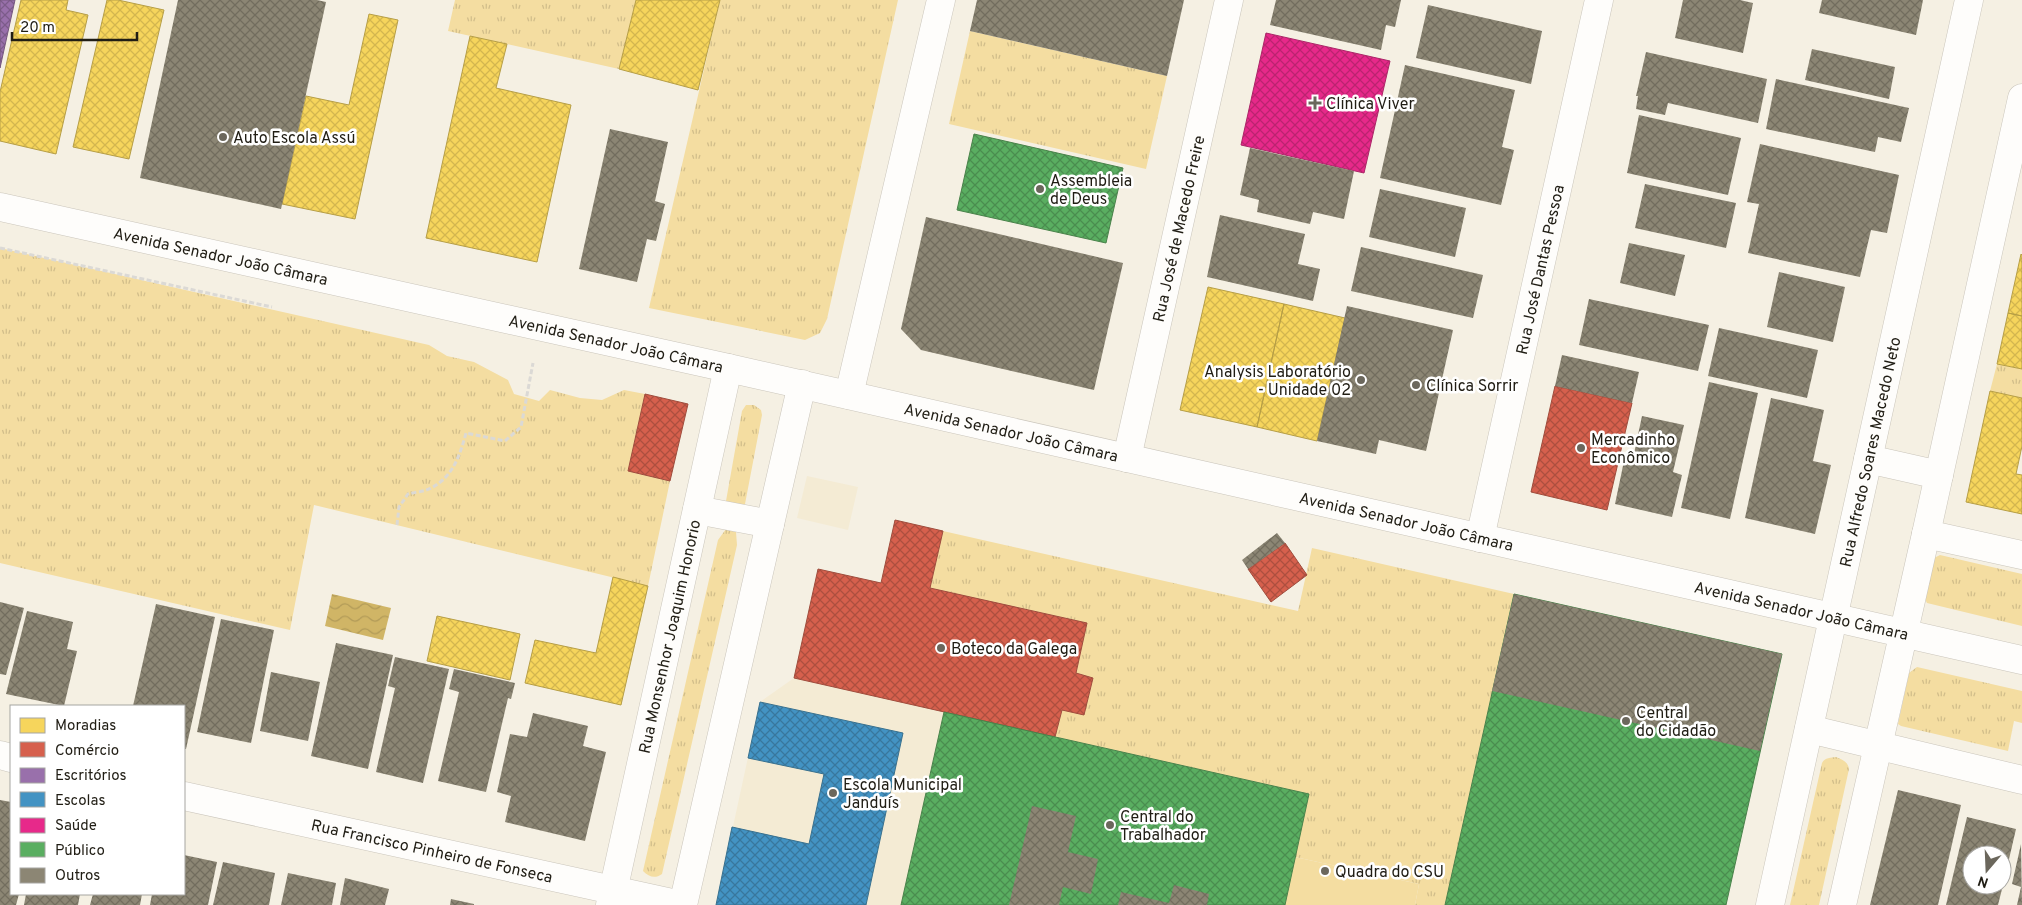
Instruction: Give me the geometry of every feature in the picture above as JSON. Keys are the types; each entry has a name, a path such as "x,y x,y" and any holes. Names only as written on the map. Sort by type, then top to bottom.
{"street":[{"path":"848,395 941,0"},
{"name":"Rua José de Macedo Freire","path":"1127,458 1229,0"},
{"name":"Rua José Dantas Pessoa","path":"1480,538 1599,0"},
{"name":"Rua Alfredo Soares Macedo Neto","path":"1770,905 1969,0"},
{"path":"1842,905 1940,475 2022,98"},
{"name":"Avenida Senador João Câmara","path":"0,207 802,384 2022,660"},
{"name":"Rua Monsenhor Joaquim Honorio","path":"612,897 728,368"},
{"path":"682,905 802,384"},
{"path":"1868,459 1940,475"},
{"path":"697,510 770,524"},
{"path":"1926,534 2022,555"},
{"path":"1810,729 2022,780"},
{"name":"Rua Francisco Pinheiro de Fonseca","path":"185,796 612,897 682,905"}],"path":[{"path":"397,525 399,507 408,494 430,489 444,480 459,459 466,433 506,441 521,427 533,363"}],"shaded area":[{"path":"807,476 858,487 848,530 797,518"},
{"name":"Escola Municipal Janduís","path":"794,678 944,712 901,905 716,905 760,702"}],"green space":[{"path":"455,0 636,0 619,69 448,31"},
{"path":"720,0 898,0 827,319 820,333 805,340 649,308"},
{"path":"970,31 1167,76 1146,169 949,124"},
{"path":"0,248 429,345 447,356 474,362 508,380 514,394 539,401 550,390 580,398 602,400 624,390 645,394 628,471 670,481 648,586 314,505 290,630 0,563"},
{"path":"1997,364 2022,369 2022,398 1990,391"},
{"path":"746,405 754,405 761,410 762,415 745,504 741,508 729,505 726,501 742,411"},
{"path":"726,529 736,532 737,545 662,874 652,877 643,871 718,540"},
{"path":"943,531 1298,611 1312,548 1514,594 1445,905 1415,905 1419,884 1295,857 1309,794 1055,737 1062,710 1084,714 1093,678 1076,673 1087,623 930,588"},
{"path":"1940,555 2022,574 2022,626 1927,603 1925,599 1934,558"},
{"path":"1917,667 2022,691 2022,723 2014,721 2008,751 1898,724 1909,673"},
{"path":"1836,757 1843,760 1849,769 1819,905 1790,905 1822,763 1826,759"},
{"name":"Quadra do CSU","path":"1295,857 1419,884 1415,905 1285,905"}],"water":[{"path":"332,594 391,608 383,640 325,626"}],"building: Moradias":[{"path":"21,0 68,0 66,10 88,15 56,154 0,141 0,92"},
{"path":"107,0 118,0 164,10 129,159 73,147"},
{"path":"636,0 720,0 698,90 619,69"},
{"path":"369,14 398,20 355,219 282,204 306,96 349,105"},
{"path":"470,36 507,44 496,88 571,105 537,262 426,238"},
{"path":"2022,255 2022,316 2008,313"},
{"path":"1208,287 1284,304 1257,427 1180,410"},
{"path":"1284,304 1345,318 1317,441 1257,427"},
{"path":"2008,313 2022,316 2022,369 1997,364"},
{"path":"1990,391 2022,398 2022,446 2016,474 2022,475 2022,514 1966,502"},
{"path":"613,577 648,586 621,705 525,683 535,640 596,653"},
{"path":"437,616 520,634 510,680 427,661"}],"building: Comércio":[{"name":"Mercadinho Econômico","path":"1555,386 1632,403 1607,510 1531,492"},
{"path":"645,394 688,404 670,481 628,471"},
{"name":"Boteco da Galega","path":"895,520 943,531 930,588 1087,623 1076,673 1093,678 1084,715 1062,710 1055,737 794,678 818,569 881,583"},
{"path":"1285,543 1307,575 1271,602 1248,569"}],"building: Escritórios":[{"path":"0,0 15,0 0,68"}],"building: Escolas":[{"path":"760,702 903,733 866,905 716,905 732,827 809,844 824,774 748,758"}],"building: Saúde":[{"name":"Clínica Viver","path":"1266,33 1390,61 1364,173 1241,145"}],"building: Público":[{"name":"Assembleia de Deus","path":"974,134 1123,168 1106,243 957,210"},
{"name":"Central do Cidadão","path":"1514,594 1782,654 1726,905 1445,905"},
{"name":"Central do Trabalhador","path":"944,712 1309,794 1285,905 901,905"}],"building: Outros":[{"name":"Auto Escola Assú","path":"178,0 317,0 326,2 281,209 140,178"},
{"path":"977,0 1184,0 1167,76 970,31"},
{"path":"1276,0 1401,0 1395,27 1386,25 1381,50 1270,25"},
{"path":"1683,0 1740,0 1753,3 1743,53 1675,38"},
{"path":"1822,0 1923,0 1916,35 1819,13"},
{"path":"1428,5 1542,31 1531,84 1416,58"},
{"path":"1812,49 1895,67 1889,99 1805,80"},
{"path":"1646,52 1767,79 1758,123 1668,103 1665,115 1636,109 1638,96 1636,96"},
{"path":"1405,65 1515,90 1502,147 1514,150 1501,205 1380,178"},
{"path":"1776,79 1909,108 1901,142 1878,137 1875,152 1766,129"},
{"path":"1639,115 1741,138 1728,195 1627,173"},
{"path":"610,129 668,142 655,201 665,204 656,241 647,239 637,282 579,269"},
{"path":"1760,144 1899,175 1887,233 1871,230 1860,277 1748,253 1759,204 1747,202"},
{"path":"1250,148 1354,171 1344,219 1313,212 1310,224 1257,212 1259,200 1240,195"},
{"path":"1645,184 1736,203 1726,248 1635,228"},
{"path":"1380,189 1466,208 1455,257 1369,237"},
{"path":"1220,215 1305,234 1298,264 1320,269 1313,301 1207,277"},
{"path":"926,217 1123,263 1094,390 921,350 901,329"},
{"path":"1629,243 1685,255 1675,296 1620,283"},
{"path":"1361,247 1483,275 1473,318 1351,291"},
{"path":"1779,272 1845,287 1833,342 1767,327"},
{"path":"1589,299 1709,325 1698,371 1579,345"},
{"path":"1347,306 1453,330 1426,451 1379,440 1376,454 1317,441"},
{"path":"1719,328 1818,350 1807,398 1708,376"},
{"path":"1562,355 1639,372 1632,403 1555,386"},
{"path":"1709,382 1758,393 1730,519 1681,508"},
{"path":"1771,398 1824,410 1813,461 1831,465 1815,534 1745,518"},
{"path":"1642,416 1684,425 1673,472 1682,475 1672,517 1615,504 1624,461 1632,463"},
{"path":"1277,533 1285,543 1248,569 1242,560"},
{"path":"1514,594 1782,654 1760,751 1492,691"},
{"path":"0,602 24,608 6,675 0,674"},
{"path":"156,604 215,617 186,749 185,705 133,705"},
{"path":"27,611 73,622 67,649 77,651 64,705 6,694"},
{"path":"221,619 274,630 251,743 197,732"},
{"path":"336,643 393,655 368,769 311,756"},
{"path":"395,657 449,669 423,783 376,772 395,688 388,686"},
{"path":"454,669 515,683 511,699 508,698 486,792 438,781 459,692 449,689"},
{"path":"271,672 320,682 308,741 260,731"},
{"path":"533,713 588,726 583,746 606,752 585,841 505,822 511,796 497,792 510,734 527,737"},
{"path":"1898,790 1961,805 1938,905 1870,905"},
{"path":"0,800 10,802 10,895 19,895 16,905 0,905"},
{"path":"1032,806 1076,816 1068,852 1098,859 1091,894 1063,887 1059,905 1009,905"},
{"path":"1967,817 2016,829 2012,846 1962,845 1962,895 2000,895 1998,905 1946,905"},
{"path":"2021,844 2022,905 2017,905 2021,887 2012,884"},
{"path":"185,855 217,862 208,905 150,905 152,895 185,895"},
{"path":"223,862 275,873 269,905 213,905"},
{"path":"288,873 336,883 332,905 281,905"},
{"path":"345,878 389,889 385,905 340,905"},
{"path":"1174,885 1209,894 1207,905 1118,905 1121,892 1169,903"},
{"path":"26,895 80,895 78,905 24,905"},
{"path":"93,895 142,895 140,905 90,905"},
{"path":"451,899 474,904 474,905 450,905"}],"place":[{"name":"Clínica Viver","path":"1315,103"},
{"name":"Auto Escola Assú","path":"223,137"},
{"name":"Assembleia de Deus","path":"1040,189"},
{"name":"Analysis Laboratório - Unidade 02","path":"1361,380"},
{"name":"Clínica Sorrir","path":"1416,385"},
{"name":"Mercadinho Econômico","path":"1581,448"},
{"name":"Boteco da Galega","path":"941,648"},
{"name":"Central do Cidadão","path":"1626,721"},
{"name":"Escola Municipal Janduís","path":"833,793"},
{"name":"Central do Trabalhador","path":"1110,825"},
{"name":"Quadra do CSU","path":"1325,871"}]}
